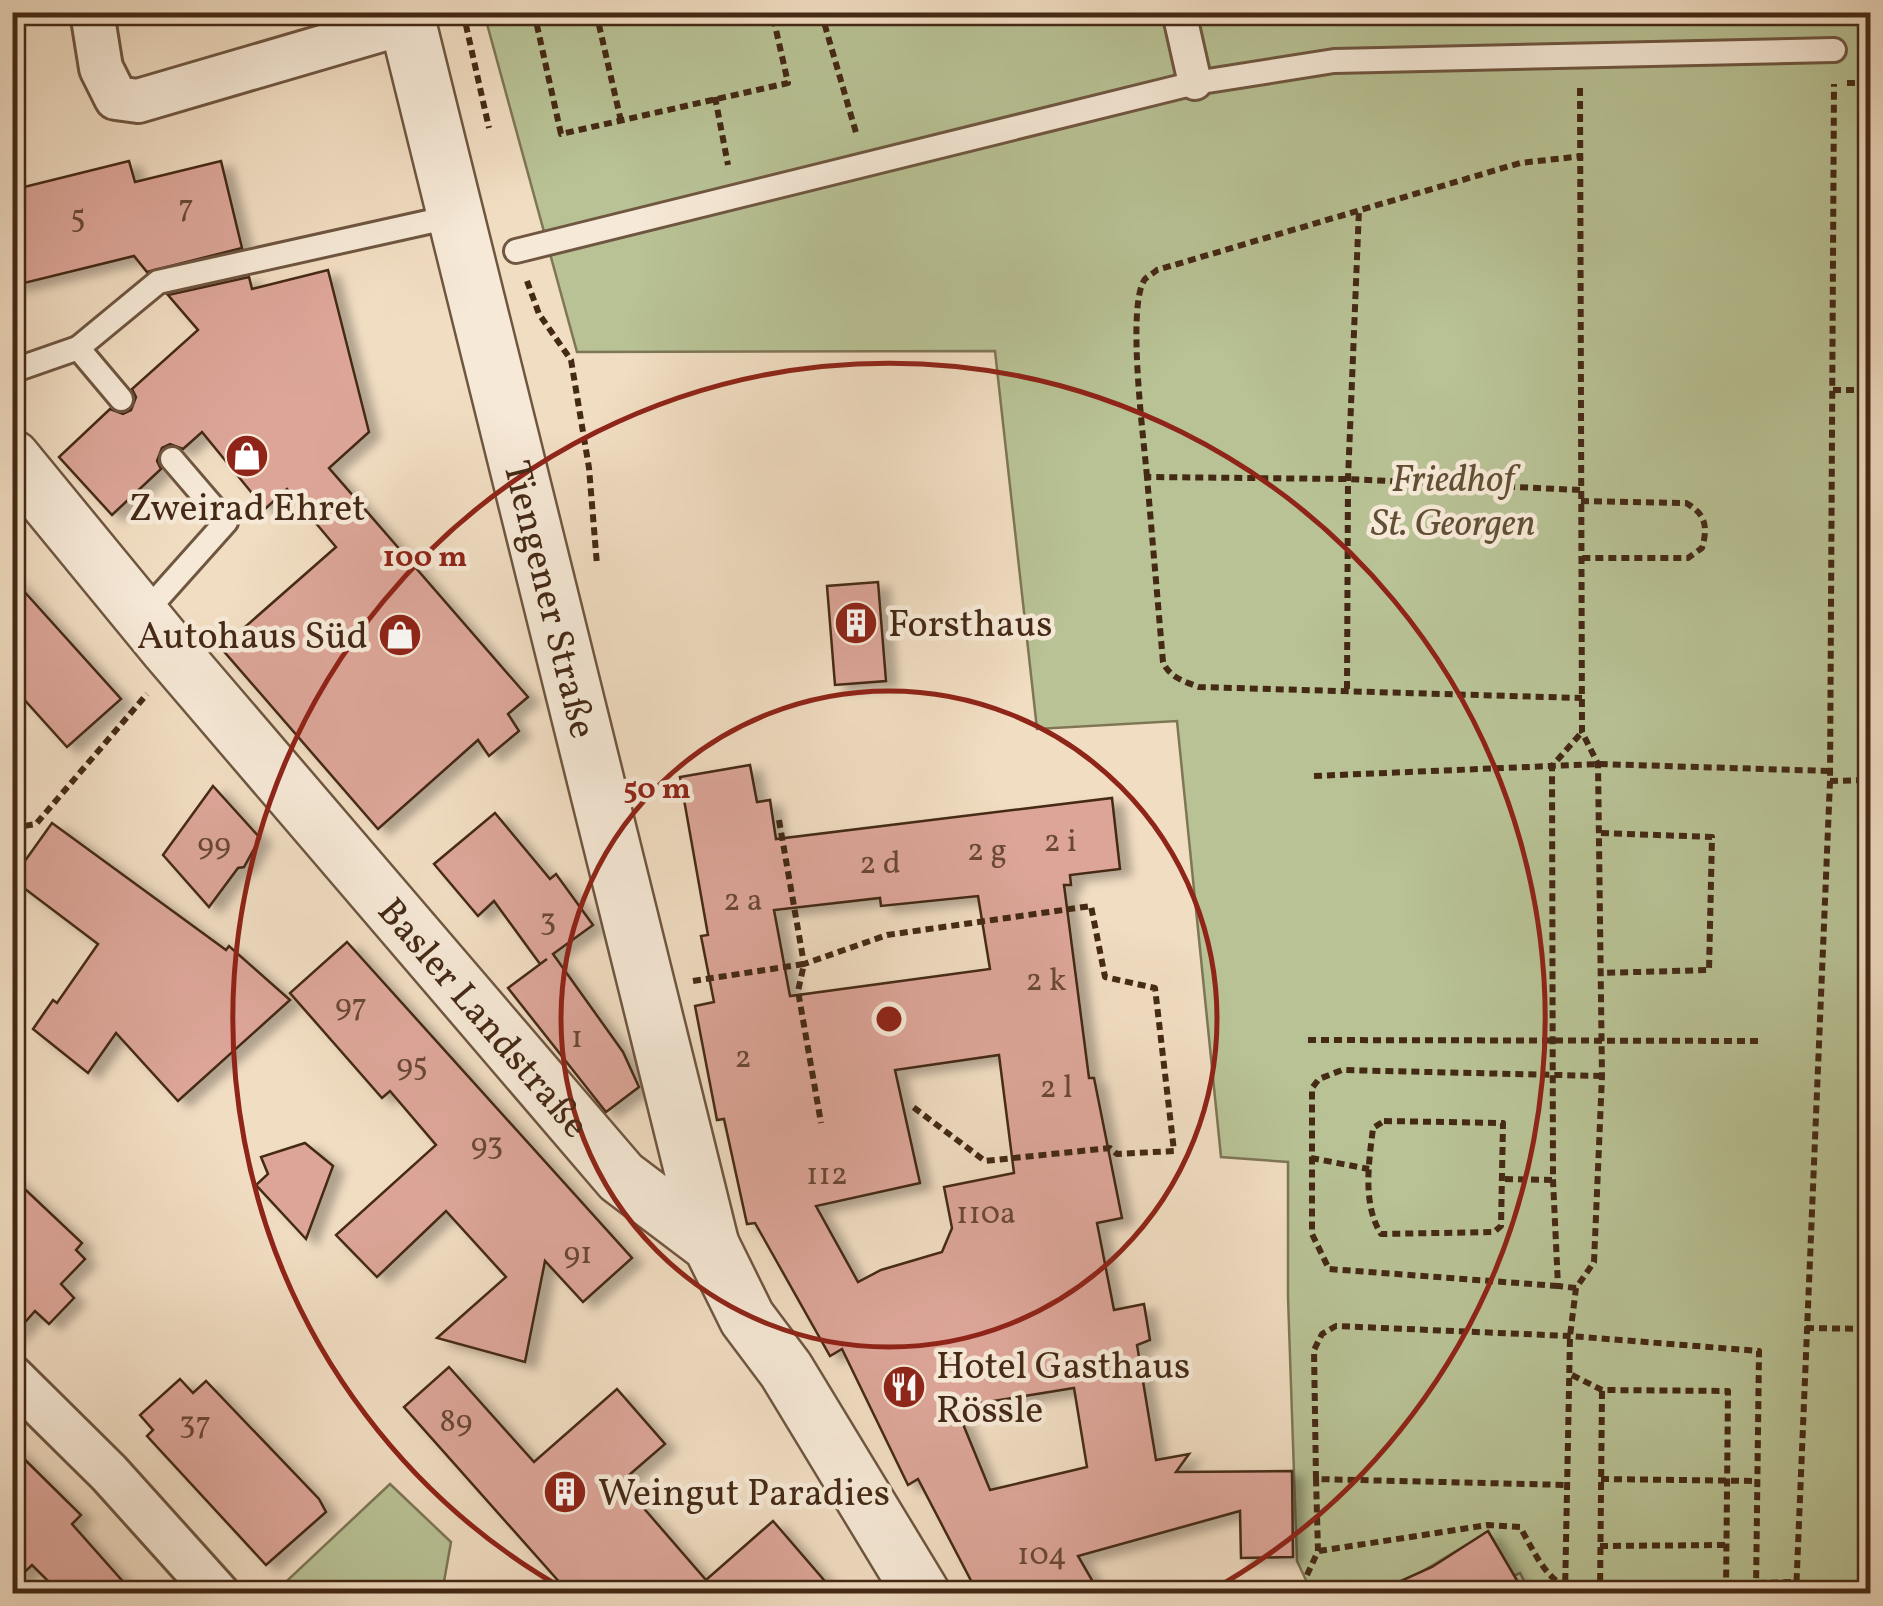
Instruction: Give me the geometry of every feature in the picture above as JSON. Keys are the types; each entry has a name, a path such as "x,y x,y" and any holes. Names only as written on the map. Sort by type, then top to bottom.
{"street":[{"path":"92,12 101,68 116,98 138,101 406,17"},
{"path":"1178,12 1195,84"},
{"name":"Tiengener Straße","path":"406,17 711,1246"},
{"name":"Basler Landstraße","path":"12,458 178,660 621,1178 711,1246 748,1318 786,1370 922,1594"},
{"path":"12,1377 109,1473 218,1594"}],"lane":[{"path":"516,251 1195,84 1334,62 1834,50"},
{"path":"12,371 78,348 158,282 456,216"},
{"path":"78,348 121,399"},
{"path":"142,616 226,522 172,459"}],"path":[{"path":"463,12 492,141"},
{"path":"534,12 561,134 788,82 772,12"},
{"path":"596,12 621,121"},
{"path":"821,12 866,166"},
{"path":"1796,1594 1830,781 1834,50"},
{"path":"1834,82 1870,83"},
{"path":"715,97 735,197"},
{"path":"1565,1592 1570,1336 1576,1288 1594,1262 1602,1076 1598,764 1582,732 1583,156 1579,98"},
{"path":"1582,698 1199,687 1167,672 1137,362 1139,295 1145,278 1158,270 1520,163 1583,156"},
{"path":"1347,689 1348,479 1359,209"},
{"path":"516,251 539,314 572,360 589,468 598,581"},
{"path":"1833,390 1870,390"},
{"path":"1147,477 1348,479 1581,490"},
{"path":"1581,501 1686,502 1704,518 1706,528 1702,548 1688,558 1581,558"},
{"path":"12,828 36,824 178,660"},
{"path":"1558,1286 1553,1180 1552,766 1582,732"},
{"path":"1314,776 1598,764 1830,771"},
{"path":"1830,781 1870,780"},
{"path":"778,820 804,964 798,991 821,1123"},
{"path":"1601,833 1712,836 1709,970 1601,973"},
{"path":"646,988 804,964 887,935 1091,906 1105,977 1154,988 1174,1151 1117,1154 1110,1148 985,1162 914,1107"},
{"path":"1308,1040 1760,1041"},
{"path":"1576,1288 1329,1268 1312,1234 1312,1088 1330,1073 1602,1076"},
{"path":"1384,1121 1503,1122 1504,1179 1501,1226 1494,1232 1381,1234 1371,1212 1368,1169 1373,1128 1384,1121"},
{"path":"1312,1158 1368,1169"},
{"path":"1504,1179 1553,1180"},
{"path":"1308,1576 1318,1551 1314,1350 1322,1334 1336,1326 1570,1336 1758,1351 1756,1589"},
{"path":"1806,1328 1870,1329"},
{"path":"1572,1375 1602,1390 1728,1391 1726,1591"},
{"path":"1600,1594 1602,1390"},
{"path":"1316,1479 1567,1485"},
{"path":"1601,1479 1757,1482"},
{"path":"1318,1551 1488,1525 1520,1527 1549,1577 1565,1592 1586,1594"},
{"path":"1600,1546 1725,1545"},
{"path":"1654,1594 1756,1589 1796,1582"}],"green space":[{"name":"Friedhof St. Georgen","path":"484,13 1867,13 1870,1593 1530,1593 1520,1573 1514,1576 1488,1532 1386,1593 1312,1593 1297,1561 1288,1297 1288,1162 1221,1157 1177,721 1037,729 995,351 577,352"},
{"path":"390,1484 451,1542 442,1593 274,1593"}],"building":[{"path":"129,161 135,182 221,161 242,248 147,272 134,256 12,286 12,190"},
{"path":"328,270 369,432 329,468 528,697 508,714 519,731 489,756 478,740 378,829 221,648 336,547 287,489 265,509 202,432 183,449 170,444 162,448 157,461 161,469 112,515 59,457 110,409 123,414 131,410 136,397 132,389 198,330 168,295 249,277 252,289"},
{"path":"12,578 121,699 67,747 12,686"},
{"name":"Forsthaus","path":"878,582 886,681 835,685 827,586"},
{"path":"750,765 757,802 770,800 776,839 1112,798 1120,869 1070,875 1071,885 1064,885 1089,1078 1094,1078 1122,1218 1097,1223 1114,1310 1144,1304 1150,1340 1137,1345 1156,1460 1189,1454 1176,1472 1292,1471 1293,1557 1241,1558 1240,1511 1078,1556 1100,1594 978,1594 918,1479 908,1485 842,1349 830,1356 755,1223 747,1224 724,1119 717,1120 695,1006 714,1002 701,936 708,935 680,777","holes":["978,896 990,969 790,996 774,910 880,898 881,906","999,1055 1014,1173 944,1187 952,1228 942,1252 881,1270 858,1282 816,1206 920,1183 895,1070","1074,1388 1087,1467 990,1490 956,1407"]},
{"path":"213,786 260,838 244,867 238,868 209,907 163,855"},
{"path":"495,813 550,879 556,874 593,925 553,954 623,1052 639,1087 606,1112 508,988 547,959 540,964 494,901 478,916 434,864"},
{"path":"52,823 226,950 229,946 290,1000 178,1101 116,1033 88,1073 33,1029 53,1000 57,1003 98,944 12,879"},
{"path":"347,942 632,1258 583,1302 545,1261 525,1362 437,1338 506,1277 446,1211 377,1277 336,1235 436,1145 390,1091 382,1098 290,993"},
{"path":"305,1143 333,1166 306,1239 256,1185 268,1174 261,1157"},
{"path":"12,1177 82,1243 76,1250 85,1259 61,1284 74,1298 49,1324 35,1311 12,1337"},
{"name":"Weingut Paradies","path":"449,1367 534,1462 617,1389 665,1444 621,1482 706,1580 773,1521 836,1594 570,1594 404,1407"},
{"path":"180,1379 193,1393 206,1381 319,1499 326,1512 266,1565 147,1436 153,1430 140,1415"},
{"path":"12,1447 81,1515 72,1524 134,1594 61,1594 32,1565 12,1584"},
{"path":"1488,1531 1525,1594 1372,1594 1432,1567"}],"place":[{"name":"Zweirad Ehret","path":"247,456"},
{"name":"Forsthaus","path":"856,623"},
{"name":"Autohaus Süd","path":"400,635"},
{"name":"Hotel Gasthaus Rössle","path":"904,1387"},
{"name":"Weingut Paradies","path":"565,1492"}]}
